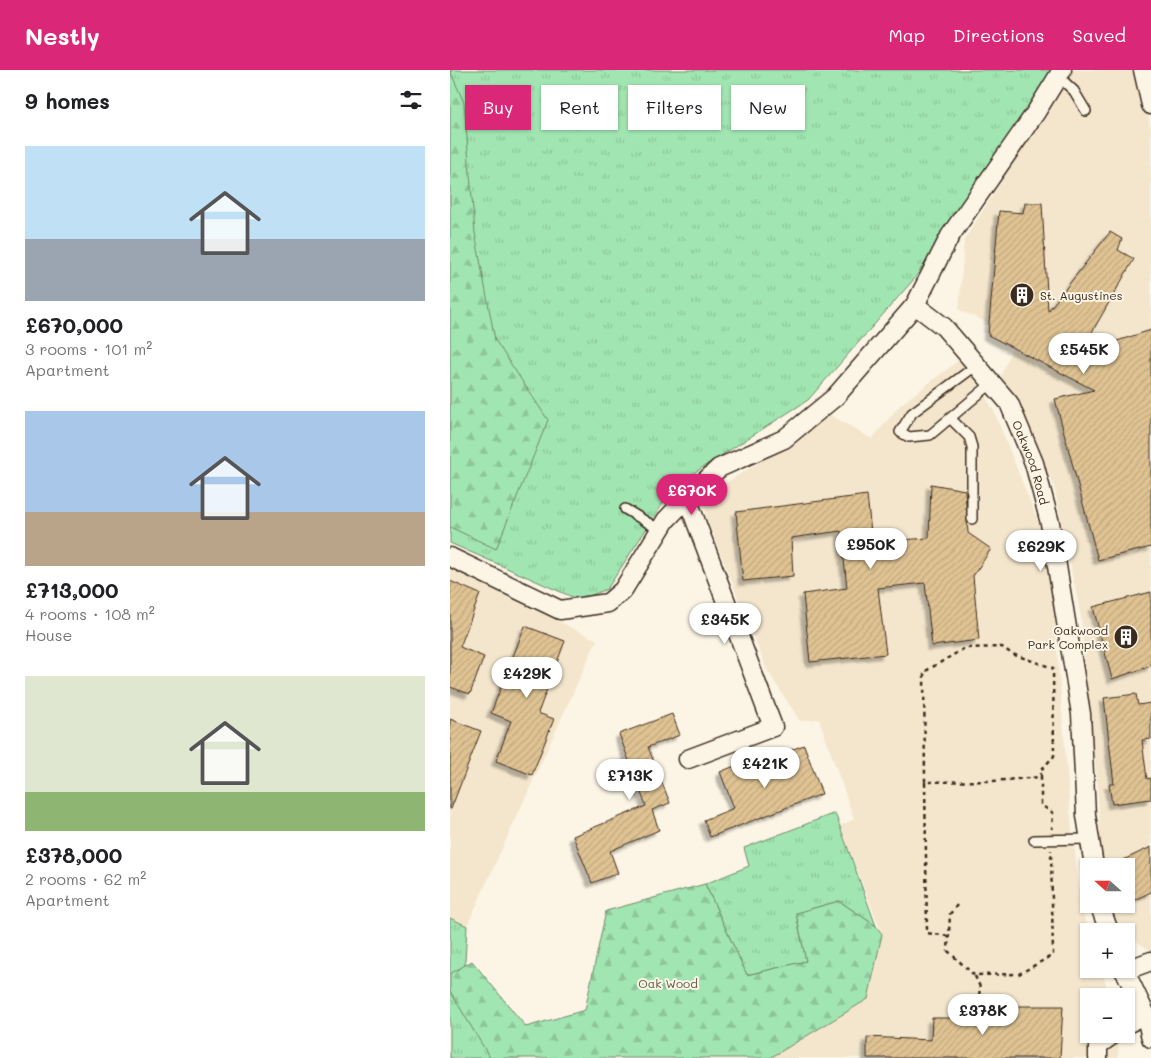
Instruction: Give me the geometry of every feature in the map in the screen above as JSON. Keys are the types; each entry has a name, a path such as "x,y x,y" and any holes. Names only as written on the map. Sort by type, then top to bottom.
{"street":[{"path":"1142,70 1151,105"},
{"path":"450,557 560,610 608,602 623,590 666,520 687,498 719,468 784,439 835,397 915,305 950,236 1036,112 1060,73"},
{"name":"Oakwood Road","path":"915,305 944,327 1010,403 1034,463 1050,523 1081,714 1086,815 1093,858"},
{"path":"687,498 773,727 688,758"},
{"path":"1135,966 1151,961"},
{"path":"1128,978 1145,1013 1151,1038"},
{"path":"1135,1019 1145,1013"},
{"path":"1098,1058 1098,1045 1101,1043"}],"lane":[{"path":"1060,73 1086,111"},
{"path":"977,365 912,413 900,432 909,437 930,435 992,383"},
{"path":"950,418 969,437 972,447 972,519"},
{"path":"625,509 660,530"},
{"path":"1034,840 1090,840"}],"path":[{"path":"948,936 927,933 924,672 965,648 1002,647 1012,654 1053,668 1054,756 1041,770 1041,805 1053,813 1051,840 1053,955 1020,974 974,975"},
{"path":"926,782 993,781 1041,777"},
{"path":"958,905 950,914 948,951 974,975 980,987 977,1018"}],"shaded area":[{"path":"1073,70 1138,70 1151,129 1151,949 1149,950 1135,940 1135,923 1116,923 1113,913 1135,913 1135,858 1102,858 1097,779 1087,699 1081,617 1054,486 1001,375 1013,347 1002,329 959,310 964,240"},
{"path":"962,358 994,411 1049,549 1070,810 1080,895 1080,913 1082,913 1086,923 1080,923 1080,978 1104,978 1107,988 1080,988 1080,1043 1119,1043 1118,1058 770,1058 868,999 882,934 840,826 854,819 819,719 800,721 767,670 707,520 704,496 775,453 831,415 872,439 900,405"},
{"path":"450,569 597,640 467,926 464,979 450,1058"}],"green space":[{"path":"450,70 1053,70 915,278 808,400 675,485 607,589 579,600 450,543"},
{"path":"450,70 464,103 475,233 495,340 548,420 496,549 450,527"},
{"path":"835,813 876,926 839,901 796,913 806,961 747,975 705,884 749,866 744,848"},
{"name":"Oak Wood","path":"705,884 747,975 806,961 796,913 839,901 876,926 882,934 868,999 770,1058 490,1058 450,991 450,974 472,961 526,1027 585,1010 606,911"},
{"path":"450,918 467,926 464,979 522,1058 450,1058"}],"building":[{"path":"1025,203 1042,203 1048,311 1110,232 1122,239 1118,250 1134,259 1080,353 1151,330 1151,547 1098,560 1055,399 1094,390 988,335 999,211 1023,213"},
{"path":"931,484 965,490 968,533 991,549 973,576 979,640 932,646 925,583 878,588 886,654 810,662 803,594 847,588 841,531 791,538 793,576 743,581 736,512 867,495 872,542 929,538"},
{"path":"450,581 480,594 460,647 484,657 470,694 450,687"},
{"name":"Oakwood Park Complex","path":"1151,592 1151,666 1112,679 1093,607"},
{"path":"525,626 565,641 538,713 554,719 532,775 496,761 511,721 491,713"},
{"path":"1136,694 1138,705 1151,703 1151,739 1142,740 1147,779 1151,778 1151,799 1112,804 1109,784 1114,784 1104,698"},
{"path":"672,714 680,735 648,747 670,803 652,810 659,830 610,851 618,873 592,883 573,836 646,806 619,734"},
{"path":"450,719 481,731 451,809 450,809"},
{"path":"804,745 822,794 710,837 704,820 734,808 720,772 749,760 751,765"},
{"path":"1151,847 1151,892 1135,900 1135,858 1127,858"},
{"path":"981,1006 1063,1006 1060,1058 867,1058 867,1037 931,1040 932,1018 983,1018"}],"place":[{"name":"St. Augustines","path":"1022,295"},
{"name":"Oakwood Park Complex","path":"1126,637"}]}
